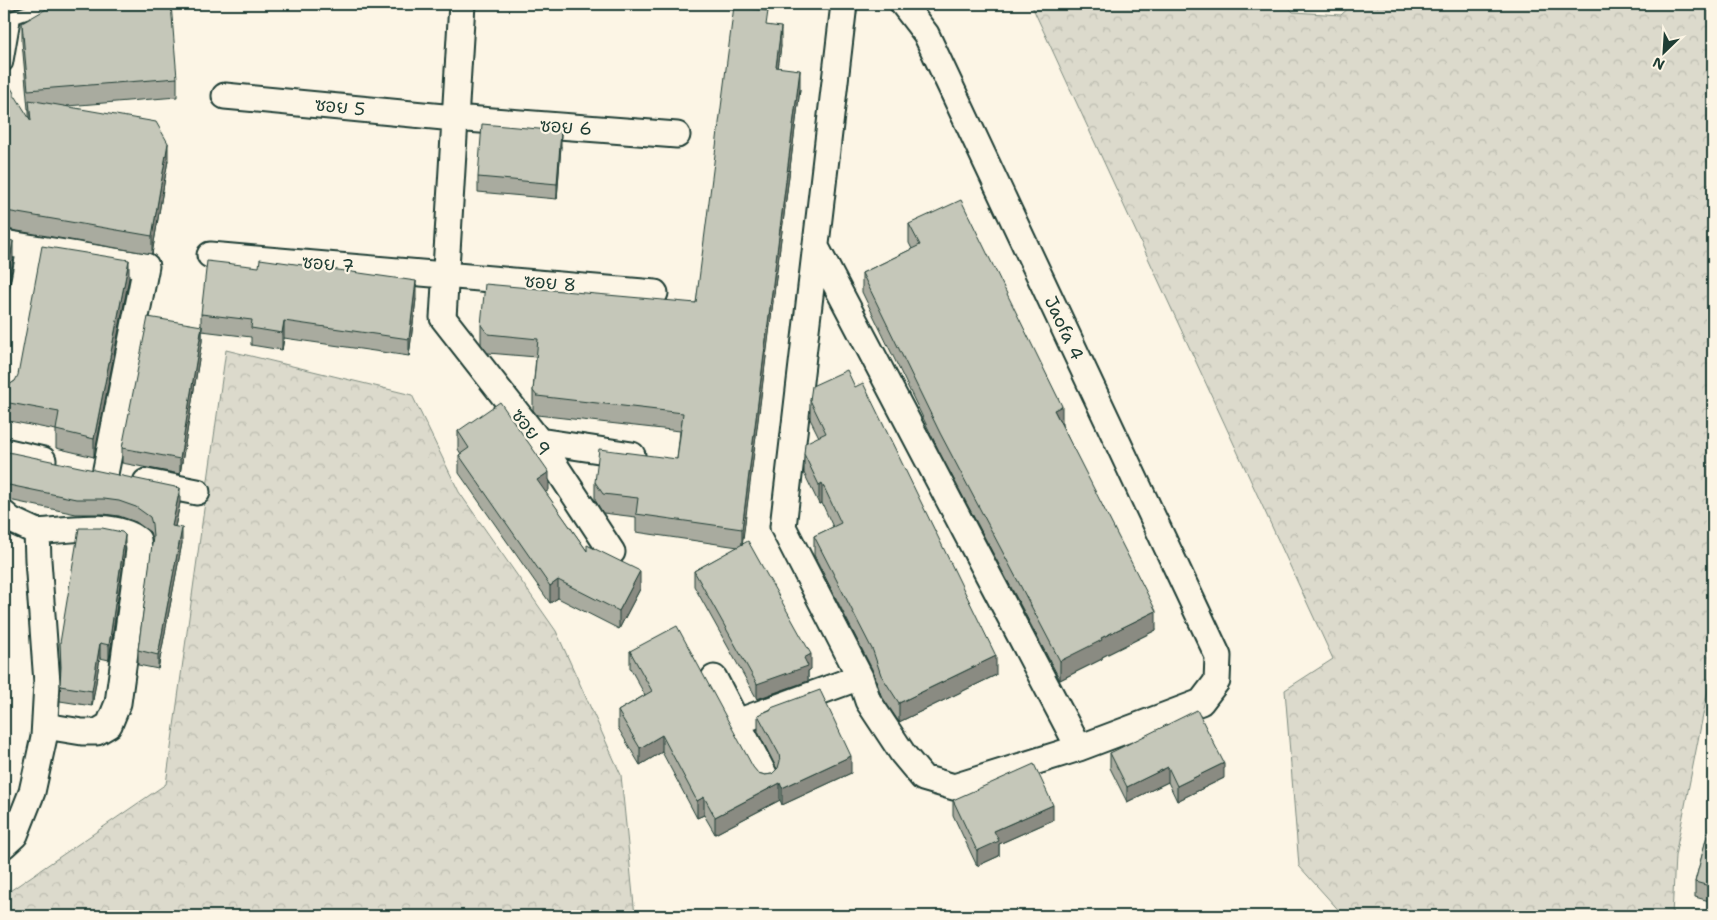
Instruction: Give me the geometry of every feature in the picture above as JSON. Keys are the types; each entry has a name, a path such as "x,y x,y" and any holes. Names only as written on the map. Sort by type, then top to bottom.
{"street":[{"path":"446,274 462,4"},
{"path":"816,247 1079,748 954,787 923,778 903,754 868,701 860,677 783,527 844,4"},
{"name":"Jaofa 4","path":"903,4 926,34 1218,656 1217,681 1201,702 1079,748"},
{"name":"ซอย 5","path":"225,96 454,118"},
{"name":"ซอย 6","path":"454,118 678,135"},
{"path":"4,243 146,266 87,470"},
{"path":"4,390 30,248"},
{"name":"ซอย 7","path":"210,255 446,274"},
{"name":"ซอย 8","path":"446,274 655,293"},
{"name":"ซอย 9","path":"446,274 443,318 539,441 612,552"},
{"path":"539,441 650,458"},
{"path":"4,451 197,492"},
{"path":"4,514 11,520 37,532 92,527 131,534 138,540 139,550 118,703 109,725 98,732 82,732 45,726"},
{"path":"4,845 15,835 32,792 44,738 46,683 37,532"},
{"path":"738,722 860,677"},
{"path":"714,678 766,778"}],"lane":[{"path":"6,64 14,17 51,4"}],"green space":[{"path":"1031,4 1285,4 1293,12 1341,15 1353,4 1713,4 1713,665 1675,856 1672,916 1344,916 1299,866 1285,690 1333,659"},
{"path":"226,350 412,395 459,492 556,631 621,775 635,916 4,916 4,895 166,784"}],"building":[{"path":"55,4 171,4 177,78 28,90 22,23"},
{"path":"734,6 768,11 766,25 781,27 776,67 800,70 742,529 636,514 638,498 603,494 595,482 599,449 677,459 683,413 537,396 533,391 538,339 488,334 481,325 485,284 696,303"},
{"path":"4,76 14,93 14,97 16,97 31,121 29,100 156,122 168,143 152,236 4,211"},
{"path":"482,124 561,131 557,184 478,177"},
{"path":"961,200 1062,406 1054,410 1156,611 1060,661 940,433 862,273 920,245 909,224"},
{"path":"4,239 13,241 4,294"},
{"path":"42,246 129,260 94,439 56,430 59,412 4,402 4,386 15,381 18,375"},
{"path":"260,259 416,281 409,339 284,321 282,333 251,328 252,320 201,314 207,261 259,267"},
{"path":"148,317 202,326 180,459 122,448"},
{"path":"847,370 855,387 863,383 996,656 899,703 881,675 873,651 814,536 841,523 822,483 819,485 804,454 805,443 826,433 810,400 812,386"},
{"path":"500,402 549,472 537,480 587,551 587,545 640,571 619,611 558,580 550,586 459,455 469,448 458,431"},
{"path":"8,452 180,488 172,526 182,528 158,655 138,650 153,537 150,517 136,507 119,501 76,499 4,484"},
{"path":"79,528 102,528 122,532 125,535 109,645 100,643 92,691 60,686 60,643"},
{"path":"748,541 811,654 804,658 808,666 757,684 694,571"},
{"path":"677,626 758,773 772,774 778,768 780,761 779,754 758,715 771,708 820,690 851,756 782,788 780,783 715,817 704,797 697,801 662,735 640,748 618,711 652,691 630,651"},
{"path":"1197,710 1224,763 1177,786 1168,767 1127,787 1110,753"},
{"path":"1034,764 1053,805 994,831 999,841 977,851 953,800"},
{"path":"1713,800 1713,887 1695,882 1712,816 1710,816"}]}
